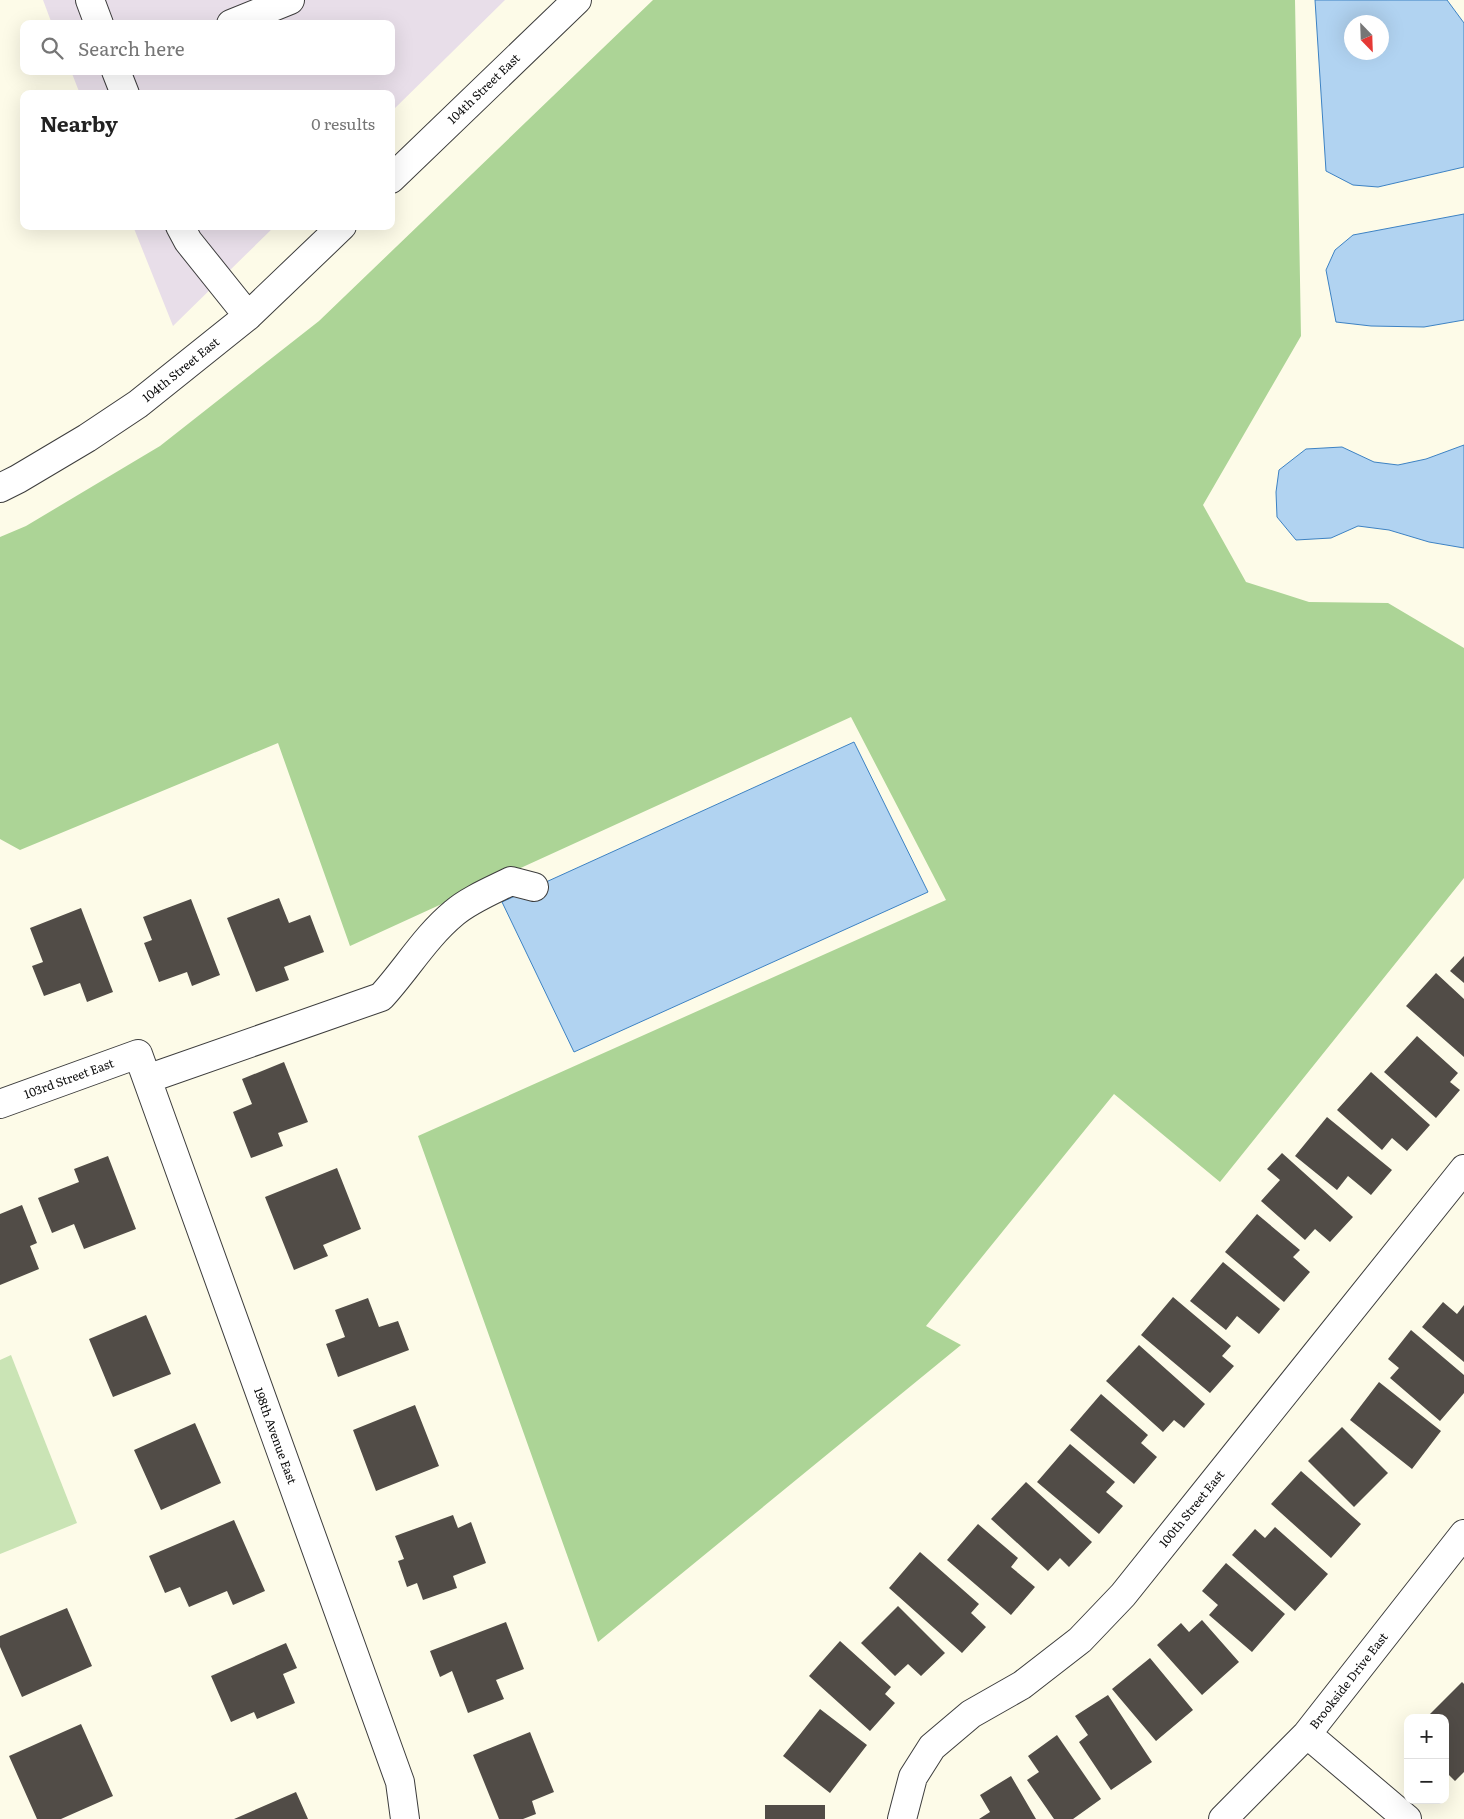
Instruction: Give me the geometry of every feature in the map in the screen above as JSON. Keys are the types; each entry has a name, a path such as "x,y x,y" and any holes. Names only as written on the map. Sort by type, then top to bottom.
{"street":[{"path":"90,0 97,20"},
{"path":"241,20 290,0"},
{"name":"104th Street East","path":"395,175 566,4"},
{"path":"118,75 123,90"},
{"path":"182,230 188,241 248,316"},
{"name":"104th Street East","path":"0,488 87,438 138,404 248,316 338,230"},
{"name":"103rd Street East","path":"0,1104 142,1067 381,997 433,933 456,912 511,881 534,887"},
{"name":"198th Avenue East","path":"142,1067 400,1782 404,1819"},
{"name":"100th Street East","path":"902,1819 913,1777 932,1747 971,1714 1022,1685 1080,1640 1123,1595 1464,1169"},
{"name":"Brookside Drive East","path":"1223,1819 1307,1734 1464,1534"},
{"path":"1307,1734 1407,1819"}],"shaded area":[{"path":"43,0 505,0 395,108 395,90 78,90 73,75 395,75 395,20 50,20"},
{"path":"135,230 271,230 173,326"}],"green space":[{"path":"653,0 1295,0 1301,336 1203,505 1246,582 1309,602 1388,603 1464,648 1464,878 1220,1182 1114,1094 926,1326 961,1345 598,1642 418,1136 946,900 851,717 350,946 278,743 20,850 0,839 0,537 26,526 160,446 319,321"},
{"path":"11,1355 77,1523 0,1554 0,1360"}],"water":[{"path":"1315,0 1447,0 1464,23 1464,167 1378,187 1353,185 1326,171"},
{"path":"1464,214 1464,320 1424,327 1371,326 1336,322 1326,270 1335,250 1353,235"},
{"path":"1464,445 1464,548 1429,542 1389,530 1358,526 1331,538 1296,540 1277,517 1276,492 1279,470 1306,449 1342,447 1374,462 1398,465 1426,459"},
{"path":"854,742 928,892 574,1052 502,902"}],"building":[{"path":"279,898 289,923 310,915 324,952 284,967 289,980 256,992 227,918"},
{"path":"191,899 220,975 192,986 187,972 159,982 144,943 152,940 143,917"},
{"path":"81,908 113,992 87,1002 80,983 44,996 32,966 43,962 30,928"},
{"path":"1464,956 1464,983 1450,971"},
{"path":"1436,973 1464,999 1464,1057 1406,1006"},
{"path":"1417,1036 1458,1073 1450,1082 1460,1090 1436,1118 1384,1072"},
{"path":"284,1062 308,1122 278,1133 283,1146 251,1158 233,1112 252,1104 242,1079"},
{"path":"1371,1072 1430,1125 1407,1151 1392,1138 1382,1150 1337,1110"},
{"path":"1327,1117 1392,1170 1371,1195 1348,1176 1337,1190 1295,1156"},
{"path":"1282,1153 1353,1217 1330,1242 1315,1229 1305,1240 1261,1201 1280,1180 1267,1169"},
{"path":"108,1156 136,1229 84,1249 74,1224 52,1233 38,1198 79,1182 74,1169"},
{"path":"337,1168 361,1229 323,1245 328,1256 294,1270 265,1197"},
{"path":"22,1205 37,1243 30,1246 39,1269 0,1285 0,1214"},
{"path":"1257,1214 1300,1250 1293,1257 1310,1272 1284,1302 1225,1252"},
{"path":"1223,1262 1280,1309 1259,1334 1237,1316 1226,1330 1190,1301"},
{"path":"1173,1297 1231,1346 1222,1356 1234,1366 1210,1393 1141,1335"},
{"path":"368,1298 379,1327 398,1321 409,1350 338,1377 326,1344 345,1337 335,1310"},
{"path":"1443,1302 1457,1314 1464,1305 1464,1362 1422,1327"},
{"path":"146,1315 171,1374 113,1397 89,1339"},
{"path":"1411,1330 1464,1375 1464,1393 1440,1421 1390,1378 1399,1368 1388,1359"},
{"path":"1139,1345 1205,1404 1184,1428 1174,1420 1163,1432 1106,1381"},
{"path":"1379,1382 1441,1431 1412,1469 1350,1420"},
{"path":"1101,1394 1148,1435 1141,1443 1157,1457 1134,1484 1070,1430"},
{"path":"415,1405 439,1466 376,1491 353,1430"},
{"path":"195,1423 221,1483 161,1510 134,1450"},
{"path":"1342,1427 1388,1473 1354,1507 1308,1461"},
{"path":"1070,1444 1115,1482 1106,1492 1123,1506 1099,1534 1037,1482"},
{"path":"1301,1471 1361,1524 1331,1558 1271,1504"},
{"path":"1026,1482 1092,1542 1069,1567 1060,1558 1048,1571 991,1519"},
{"path":"453,1515 458,1528 471,1522 486,1563 453,1576 457,1588 423,1600 417,1583 407,1587 398,1561 404,1559 395,1536"},
{"path":"234,1520 265,1591 233,1605 227,1591 189,1607 180,1587 165,1593 149,1556"},
{"path":"978,1524 1018,1558 1011,1567 1035,1587 1011,1615 947,1560"},
{"path":"1275,1527 1328,1574 1295,1611 1232,1555 1255,1529 1265,1538"},
{"path":"920,1552 979,1604 971,1613 986,1627 962,1653 889,1588"},
{"path":"1226,1563 1285,1614 1252,1652 1209,1615 1218,1605 1202,1591"},
{"path":"898,1606 945,1653 921,1676 908,1664 895,1676 861,1643"},
{"path":"67,1608 92,1666 22,1697 0,1647 0,1636"},
{"path":"1202,1620 1239,1662 1202,1695 1157,1645 1181,1623 1189,1632"},
{"path":"506,1622 524,1669 496,1680 504,1699 468,1713 452,1671 440,1677 430,1651"},
{"path":"840,1641 891,1687 885,1694 895,1703 870,1731 809,1676"},
{"path":"286,1643 297,1668 283,1674 295,1703 257,1719 254,1712 231,1722 211,1676"},
{"path":"1150,1658 1193,1710 1156,1741 1112,1689"},
{"path":"1462,1682 1464,1684 1464,1772 1455,1781 1449,1775 1449,1714 1430,1714"},
{"path":"1108,1695 1152,1762 1111,1790 1079,1742 1088,1735 1075,1716"},
{"path":"820,1709 867,1745 830,1793 783,1756"},
{"path":"81,1724 113,1796 61,1819 37,1819 9,1756"},
{"path":"530,1732 554,1792 532,1801 536,1814 523,1819 499,1819 473,1755"},
{"path":"1057,1735 1101,1799 1073,1819 1054,1819 1027,1780 1039,1772 1028,1756"},
{"path":"1011,1776 1036,1819 979,1819 990,1812 980,1795"},
{"path":"296,1792 308,1819 234,1819"},
{"path":"765,1805 825,1805 825,1819 765,1819"}]}
